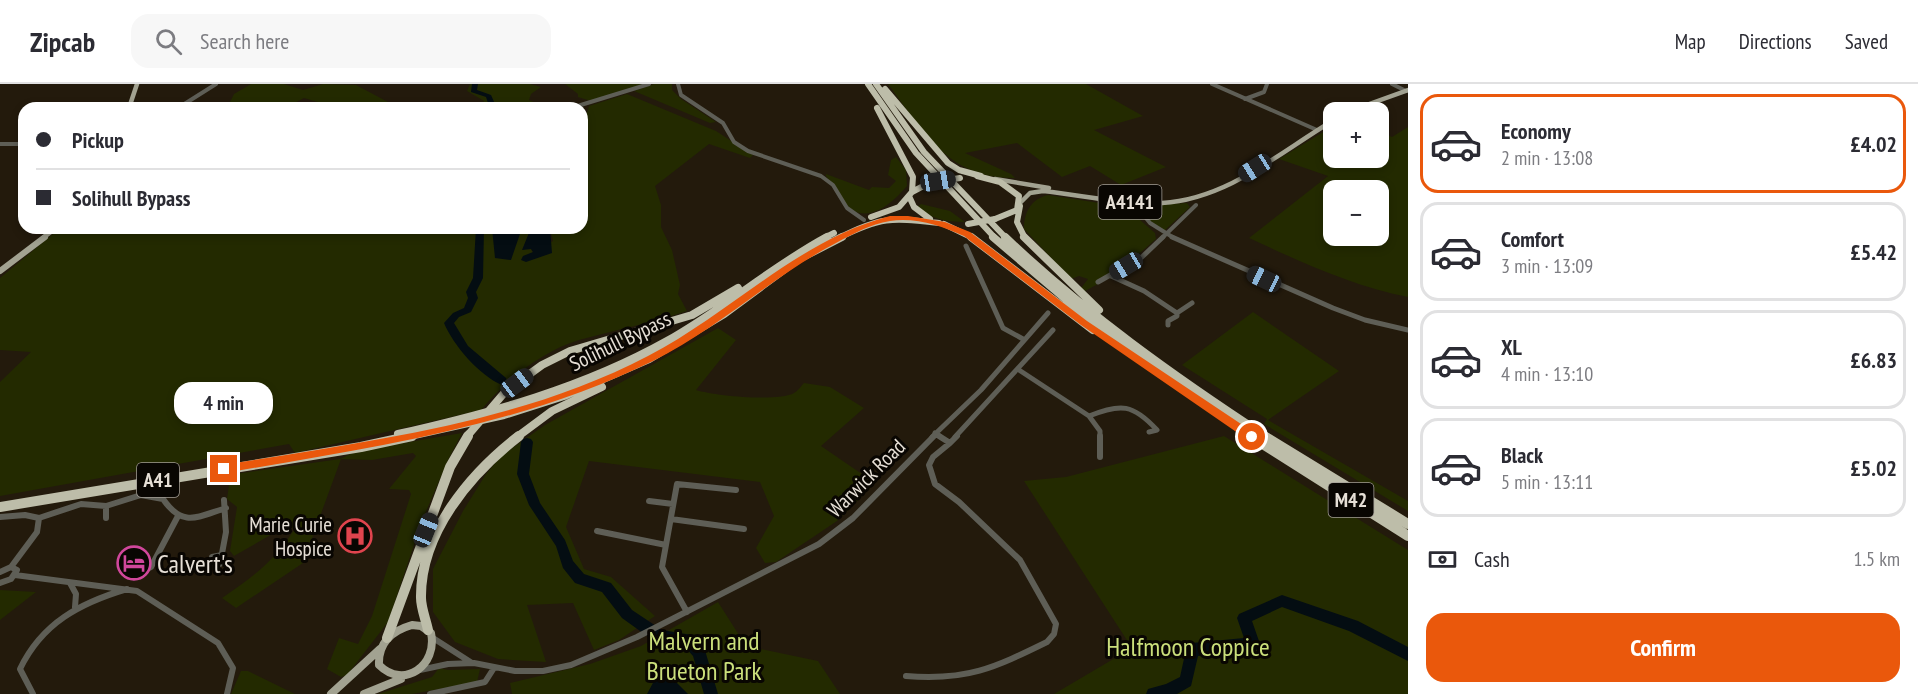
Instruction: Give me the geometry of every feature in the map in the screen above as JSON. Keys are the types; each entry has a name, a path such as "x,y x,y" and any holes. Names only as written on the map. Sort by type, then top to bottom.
{"highway":[{"path":"866,84 913,177 910,203 918,212 967,234 1084,323 1143,362"},
{"name":"M42","path":"866,84 910,147 946,191 983,229 1052,290 1143,362 1269,449 1408,536"},
{"name":"M42","path":"876,84 919,147 956,190 1005,238 1070,294 1212,401 1408,524"},
{"path":"882,84 902,111 948,163 959,170 981,176"},
{"name":"A41","path":"910,194 928,183 981,176 990,178 1015,191 1020,204 1014,212 995,219 968,224 942,224"},
{"name":"Solihull Bypass","path":"316,454 475,415 586,380 686,330 788,257 864,219 899,207 910,194"},
{"path":"1020,204 1017,222 1020,231 1043,258 1131,339 1212,401"},
{"name":"Solihull Bypass","path":"0,507 419,436 504,415 564,396 649,360 724,314 797,260 863,226 890,218 942,224"},
{"path":"387,638 450,467 469,434 505,392 542,365 570,351 692,315 788,257"},
{"path":"431,634 421,606 419,583 424,563 449,513 480,471 538,420 649,360"}],"main road":[{"path":"131,102 136,84"},
{"path":"1371,102 1407,91"},
{"name":"A4141","path":"990,178 1133,202 1156,203 1196,198 1228,185 1323,126"},
{"name":"A4141","path":"1020,204 1030,193 1043,191 1118,199 1160,199 1203,193 1228,185"},
{"path":"1080,192 1133,202"},
{"path":"0,271 48,234"},
{"path":"331,694 380,649 387,638 403,627 412,625 431,634 432,654 420,670 364,694"},
{"path":"380,649 380,664 383,671 397,677 406,676"}],"street":[{"path":"188,102 216,84"},
{"path":"588,103 650,84"},
{"path":"678,84 681,95 723,123 738,146 821,176 832,185 847,208 864,219"},
{"path":"1212,84 1317,130"},
{"path":"1245,99 1264,92 1266,84"},
{"path":"1392,84 1407,91"},
{"path":"0,144 18,144"},
{"path":"1118,199 1141,213 1167,234 1333,308 1365,320 1408,330"},
{"path":"1133,202 1141,213"},
{"path":"1141,213 1142,207 1156,203"},
{"path":"1098,282 1142,256 1196,205"},
{"path":"966,246 1003,328 1023,339"},
{"path":"1111,276 1144,291 1177,313"},
{"path":"1160,320 1168,323 1178,316 1177,313 1192,303"},
{"name":"Warwick Road","path":"494,668 515,672 543,671 571,665 637,637 687,612 819,544 844,528 935,433 991,379 1023,339 1048,313"},
{"path":"906,676 935,679 961,678 988,671 1047,642 1054,634 1056,624 1020,560 985,526 935,484 929,465 933,457 950,443 1019,370 1041,339 1053,330"},
{"path":"1029,333 1041,339"},
{"path":"1019,370 1089,416 1100,431 1100,457"},
{"path":"1089,416 1121,405 1143,414 1157,430 1149,432"},
{"path":"935,433 950,443"},
{"path":"687,612 662,567 677,484 736,490"},
{"path":"0,518 25,515 39,518 61,509 87,503 106,506 125,497 148,495 163,499 169,509 178,516 200,516 225,504 228,523 224,533 220,564"},
{"path":"649,501 673,504"},
{"path":"106,506 106,518"},
{"path":"140,578 156,560 168,530 178,516"},
{"path":"0,572 11,567 37,532 39,518"},
{"path":"671,519 744,529"},
{"path":"597,531 666,545"},
{"path":"212,557 222,555"},
{"path":"11,567 17,570 15,575"},
{"path":"0,583 15,575 38,580 137,591 218,643 233,668 227,694"},
{"path":"70,583 76,594 75,606"},
{"path":"33,694 20,669 27,650 36,638 75,606 100,596 129,589"},
{"path":"431,634 474,663"},
{"path":"420,670 448,664 474,663 494,668 485,682 430,694"}],"green space":[{"path":"251,84 284,84 303,90 323,84 356,85 388,102 318,102 304,98 296,102 230,102 234,94"},
{"path":"470,84 530,84 541,87 531,94 529,100 534,102 483,102 467,91"},
{"path":"565,84 646,84 591,101 578,97 578,94"},
{"path":"654,84 672,84 672,90 681,99 716,122 710,123 634,91"},
{"path":"888,84 1086,84 1143,116 1094,130 1166,167 1121,185 1090,166 1062,177 1017,143 965,153 1015,178 992,176 972,170 939,149 913,119"},
{"path":"627,94 716,131 753,155 750,158 709,144 655,186 661,205 661,227 672,250 680,285 678,294 687,311 565,345 525,368 501,388 481,410 295,453 289,444 0,496 0,382 31,352 0,350 0,278 53,234 529,234 523,249 531,249 533,253 553,241 551,234 588,234 589,106"},
{"path":"1408,127 1408,297 1347,280 1249,238 1328,176 1279,159 1323,132 1323,168 1389,168 1389,136 1392,137"},
{"path":"896,157 906,170 907,186 889,204 874,212 858,213 850,209 826,176 826,174 869,190 872,187 889,188 896,181 888,175 891,160"},
{"path":"1048,195 1125,207 1155,233 1156,239 1133,259 1096,281 1098,284 1085,291 1081,288 1088,279 1079,276 1071,279 1024,229 1025,217 1030,207 1037,200"},
{"path":"1187,203 1190,207 1164,231 1146,218 1143,211 1155,205"},
{"path":"921,204 950,211 965,222 933,217 917,207"},
{"path":"1253,312 1339,371 1268,420 1408,501 1408,511 1264,424 1267,419 1182,365"},
{"path":"718,328 736,340 696,390 761,398 786,396 794,393 804,383 830,387 864,408 821,446 875,483 837,521 776,562 765,563 756,548 774,516 760,482 589,461 566,527 584,569 611,577 655,616 619,640 594,650 573,603 527,605 546,662 498,659 455,642 433,612 433,569 463,511 486,474 501,456 545,425"},
{"path":"462,433 422,521 388,622 347,675 341,677 327,669 339,638 358,644 372,616 411,494 409,490 389,489 416,456 413,453 372,460 341,459 303,563 236,608 222,598 262,568 294,530 290,524 234,556 230,551 237,507 227,499 229,485 235,474 340,459 357,451"},
{"name":"Halfmoon Coppice","path":"1224,436 1408,550 1408,694 1054,694 1132,648 1024,481 1066,477"},
{"path":"0,590 36,592 0,620"},
{"name":"Malvern and Brueton Park","path":"718,602 746,646 818,661 840,694 512,694 510,683 590,664 641,646"},
{"path":"439,668 480,669 477,682 412,694 378,694 432,677"},
{"path":"241,671 248,671 295,694 231,694"}],"shaded area":[{"path":"493,234 520,234 511,260 495,258"},
{"path":"529,234 550,234 552,253 526,262 521,260 523,256 533,252 531,249 522,250"},
{"path":"670,676 688,694 647,694 654,681"}],"waterway":[{"path":"475,84 473,91 489,96 491,102"},
{"path":"480,234 478,278 471,292 473,298 468,310 456,315 449,323 464,348 502,381"},
{"path":"524,413 524,419"},
{"path":"527,442 523,474 535,505 561,544 568,564 580,579 606,587 627,614 659,636 687,640 699,652 711,694"},
{"path":"1153,694 1168,691 1186,681 1192,650 1253,644 1244,618 1282,601 1353,626 1408,654"}],"place":[{"name":"Marie Curie Hospice","path":"355,536"},
{"name":"Calvert's","path":"134,563"}],"route":[{"path":"224,469 419,436 465,426 564,396 651,358 689,337 797,260 834,239 880,219 890,218 908,218 945,224 963,231 1084,323 1252,437"}]}
